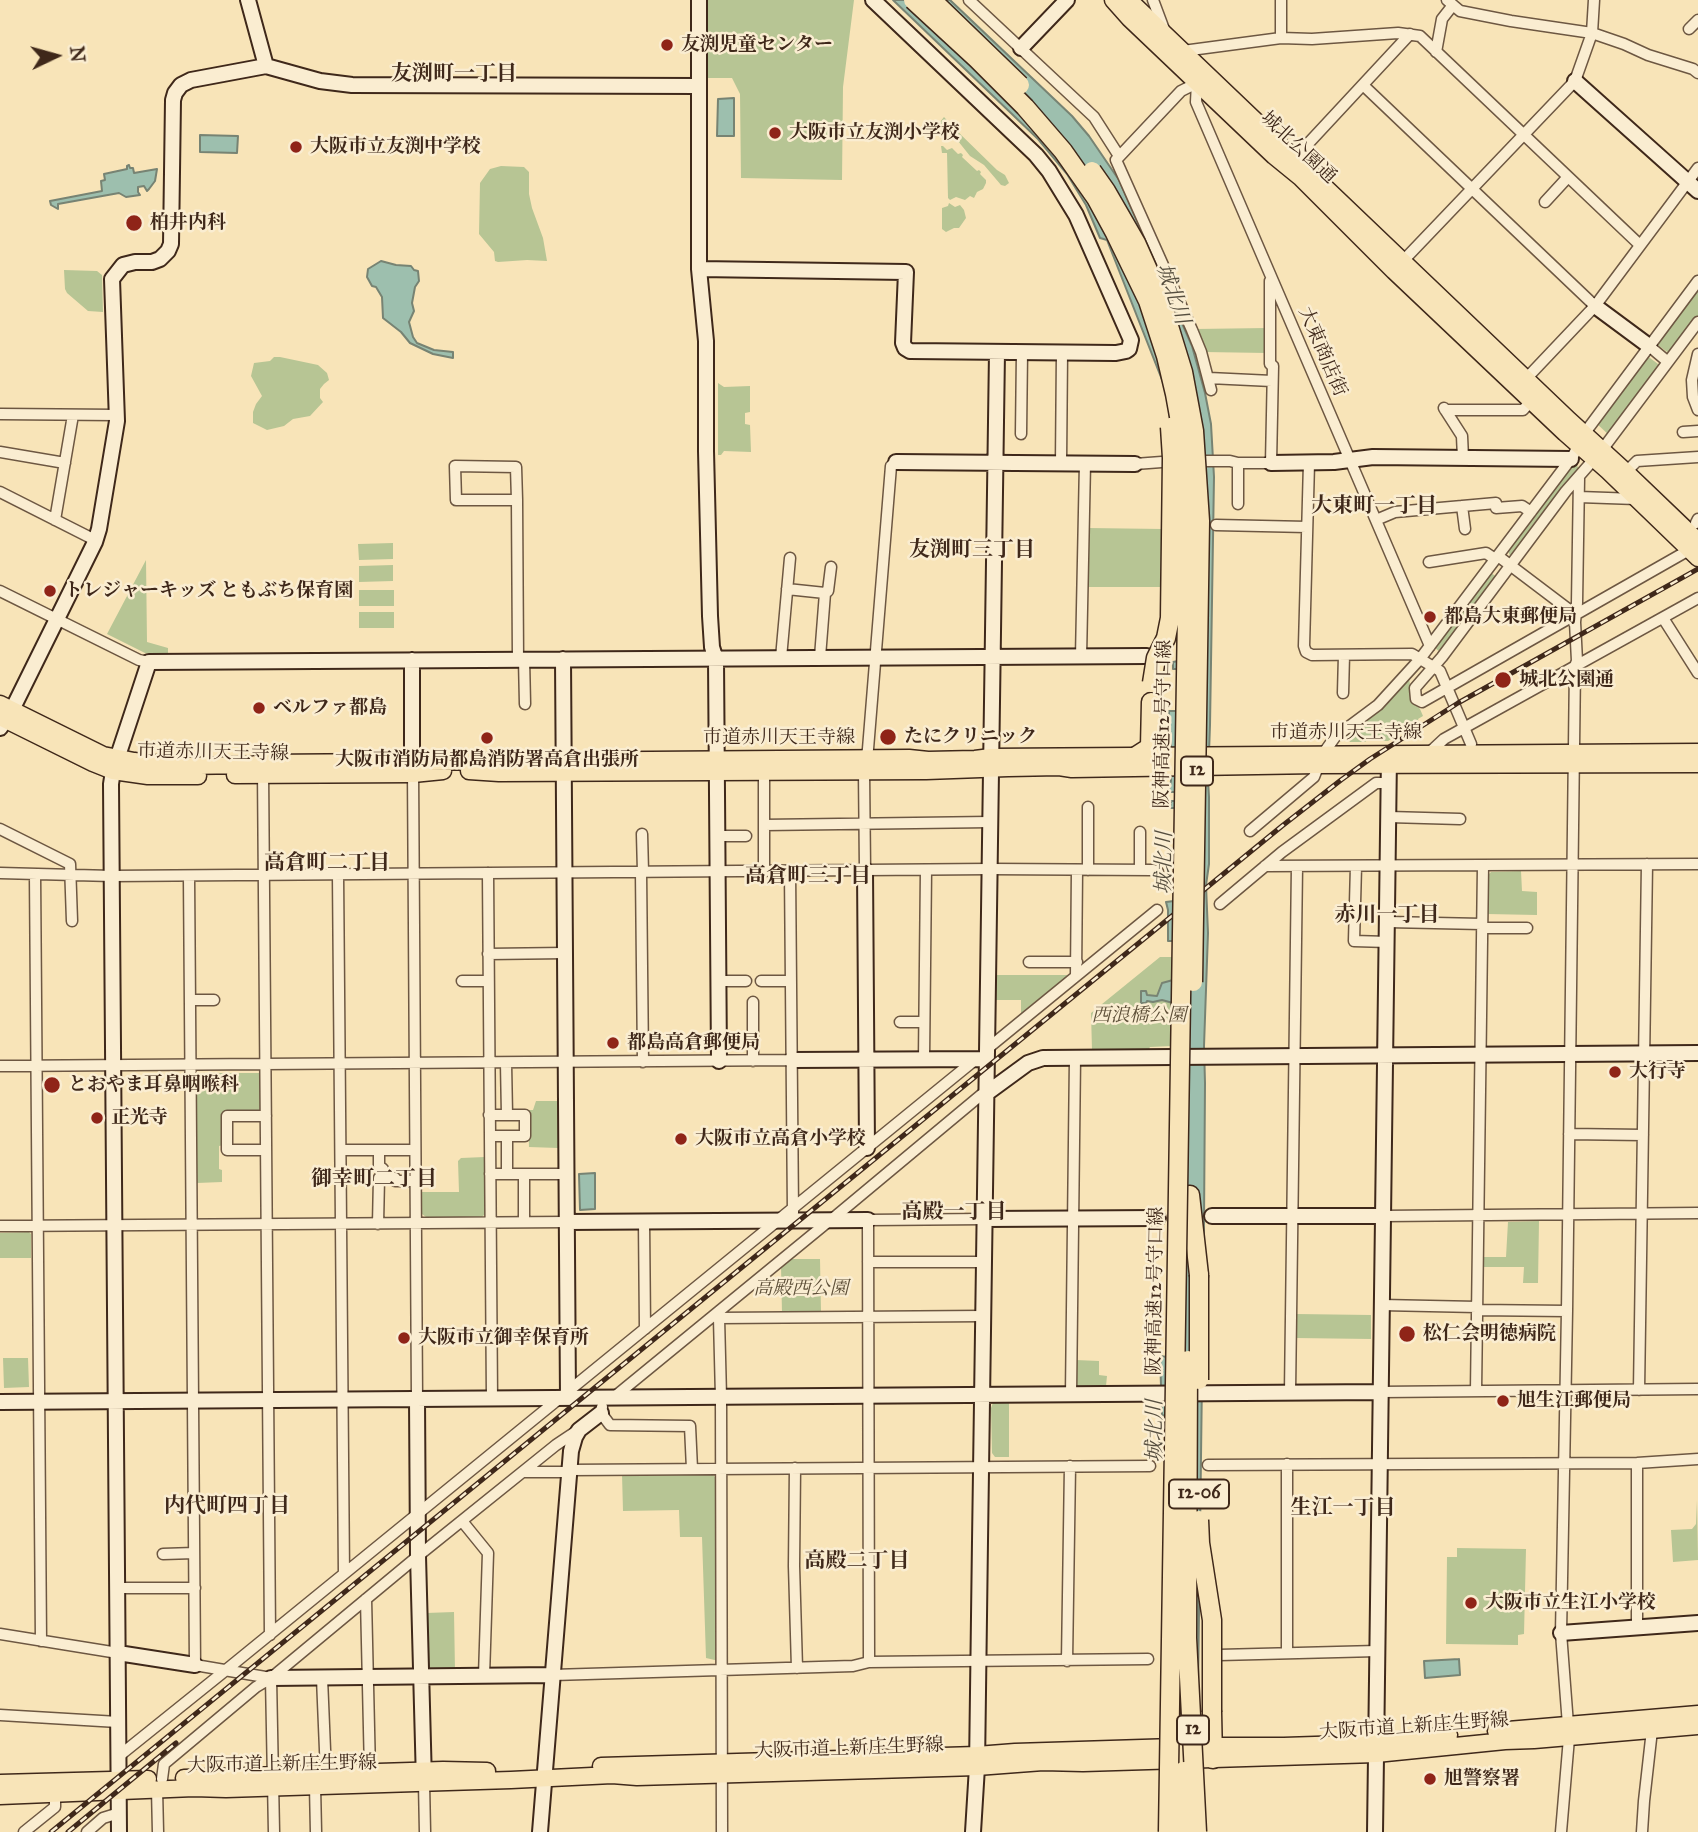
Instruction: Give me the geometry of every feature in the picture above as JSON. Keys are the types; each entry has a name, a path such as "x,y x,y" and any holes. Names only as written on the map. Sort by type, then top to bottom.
{"highway":[{"name":"阪神高速12号守口線","path":"914,0 1006,88 1047,132 1096,198 1149,301 1166,356 1180,422 1187,491 1188,549 1168,1832"},
{"name":"阪神高速12号守口線","path":"932,0 1041,108 1107,191 1136,243 1169,324 1183,372 1194,431 1200,521 1190,1195 1187,1638 1197,1832"},
{"path":"1123,249 1157,359 1171,446 1170,618 1166,638 1156,658 1152,683"},
{"path":"1151,702 1151,756"},
{"name":"12-06","path":"1190,1195 1199,1275 1200,1543 1212,1620 1209,1753"},
{"path":"1182,1832 1187,1638"},
{"name":"12","path":"1158,1832 1170,1721"}],"main road":[{"name":"城北公園通","path":"1112,0 1129,18 1203,79 1291,162 1301,178 1399,266 1522,383 1578,446"},
{"name":"城北公園通","path":"1129,0 1182,51 1203,79"},
{"name":"城北公園通","path":"1522,383 1531,401 1578,446 1626,471 1695,550"},
{"name":"城北公園通","path":"1598,455 1637,499 1695,550"},
{"name":"市道赤川天王寺線","path":"3,715 93,763 115,765 148,776 263,769 866,764"},
{"name":"市道赤川天王寺線","path":"991,762 1151,756 1219,761 1574,759 1698,752"},
{"name":"市道赤川天王寺線","path":"1389,760 1429,754 1698,764"},
{"name":"市道赤川天王寺線","path":"717,766 764,771 866,764 909,758 1107,769 1151,756"},
{"name":"大阪市道上新庄生野線","path":"1569,1731 1698,1714"},
{"name":"大阪市道上新庄生野線","path":"274,1781 315,1786 424,1777 544,1774 637,1777 723,1768 977,1761 1043,1762 1145,1755 1376,1749 1394,1740 1698,1726"},
{"name":"大阪市道上新庄生野線","path":"0,1796 55,1794 119,1786 274,1781 326,1774 370,1772 424,1777"},
{"name":"大阪市道上新庄生野線","path":"0,1783 119,1786"}],"street":[{"path":"248,0 266,66"},
{"path":"699,0 699,269 706,341 710,604 715,658 719,1061"},
{"path":"699,269 906,272 903,343 905,348 913,351 1120,353 1128,350 1131,342 1072,206 1049,171 1036,155 873,0"},
{"path":"970,0 1094,117 1119,156"},
{"path":"1021,48 1067,0"},
{"path":"1153,0 1167,36"},
{"path":"1281,0 1281,38"},
{"path":"1399,266 1575,81 1592,33 1594,0"},
{"path":"1436,52 1442,19 1450,2 1460,11 1592,33 1698,73"},
{"path":"1689,29 1698,20"},
{"path":"1182,51 1281,38 1398,33 1420,36 1640,245"},
{"path":"1291,162 1410,34"},
{"path":"3,715 57,619 95,540 117,415 112,279 123,265 160,259 171,244 173,100 181,85 191,80 266,66 344,85 699,86"},
{"path":"1203,79 1181,91 1116,160 1183,307 1201,352 1211,390"},
{"name":"大東商店街","path":"1203,79 1196,103 1430,646"},
{"path":"1575,81 1693,187"},
{"path":"1364,86 1595,306 1668,362"},
{"path":"1522,383 1595,306 1640,245 1693,187 1698,168"},
{"path":"1545,202 1568,177"},
{"path":"1270,277 1272,463"},
{"path":"1250,831 1314,778 1320,760 1335,737 1378,705 1420,659 1531,512 1698,281"},
{"path":"1695,550 1423,702 1416,699 1415,688 1566,491 1598,455 1698,321"},
{"path":"973,1832 977,1761 987,1094 983,1056 990,869 997,352"},
{"path":"1021,434 1022,352"},
{"path":"1061,463 1062,352"},
{"path":"1698,354 1692,380 1693,397 1698,409"},
{"path":"1209,378 1272,381"},
{"path":"1463,457 1462,436 1444,408 1523,410 1531,401"},
{"path":"0,414 117,415"},
{"path":"55,520 73,415"},
{"path":"1683,432 1698,431"},
{"path":"867,1148 866,764 891,466 895,462 1309,463 1373,457 1463,457 1578,446"},
{"path":"0,452 65,463"},
{"path":"1626,471 1637,461 1698,457"},
{"path":"1081,657 1085,463"},
{"path":"1237,504 1238,463"},
{"path":"1309,463 1306,652 1312,655 1412,654 1440,671 1471,744"},
{"path":"517,500 456,500 456,466 516,467 517,500 521,659 525,704"},
{"path":"1561,1832 1569,1731 1561,1633 1578,478"},
{"path":"0,492 95,540"},
{"path":"1579,497 1637,499"},
{"path":"1376,520 1395,512 1496,503 1496,508 1522,506 1531,512"},
{"path":"1462,506 1465,529"},
{"path":"1216,525 1307,527"},
{"path":"1429,562 1486,553 1511,565 1576,615"},
{"path":"781,657 790,558"},
{"path":"820,657 825,593 828,591 831,567"},
{"path":"787,589 825,593"},
{"path":"0,591 139,660 149,662 1147,656"},
{"path":"1429,754 1444,738 1698,598"},
{"path":"1663,618 1698,673"},
{"path":"1343,693 1344,655"},
{"path":"563,659 566,1396"},
{"path":"412,660 418,1556 425,1832"},
{"path":"119,1832 111,785 149,662"},
{"path":"1375,1832 1389,760"},
{"path":"263,769 270,1635"},
{"path":"764,771 764,871"},
{"path":"1220,904 1265,866 1376,783 1389,783"},
{"path":"1088,807 1088,870"},
{"path":"1389,817 1460,819"},
{"path":"764,825 990,822"},
{"path":"0,829 70,864 72,921"},
{"path":"1140,832 1140,869"},
{"path":"642,834 643,1062"},
{"path":"717,836 746,836"},
{"path":"1639,1390 1647,864"},
{"path":"1265,866 1698,864"},
{"path":"1290,1392 1297,866"},
{"path":"1356,866 1354,941 1388,942"},
{"path":"1476,1391 1483,866"},
{"path":"0,873 189,876 990,869 1140,869 1158,872"},
{"path":"924,1059 926,870"},
{"path":"1076,976 1077,870"},
{"path":"788,1217 792,1060 790,871"},
{"path":"488,873 492,1399"},
{"path":"35,874 41,1641"},
{"path":"338,874 344,1574"},
{"path":"189,876 195,1665"},
{"path":"118,1756 566,1396 645,1329 788,1217 867,1148 983,1056 1157,910"},
{"path":"1388,922 1527,928"},
{"path":"488,954 565,953"},
{"path":"1029,962 1077,962"},
{"path":"462,981 488,981"},
{"path":"718,981 746,981"},
{"path":"761,981 791,981"},
{"path":"190,1000 214,1000"},
{"path":"753,1002 753,1061"},
{"path":"900,1022 924,1022"},
{"path":"692,1469 690,1426 610,1425 601,1413 601,1407 718,1316 981,1096 1031,1061 1043,1058 1698,1053"},
{"path":"0,1066 866,1060 983,1056"},
{"path":"1070,1394 1075,1058"},
{"path":"506,1063 506,1115"},
{"path":"489,1115 525,1115 525,1136 489,1136"},
{"path":"266,1116 227,1116 228,1150 266,1150"},
{"path":"1569,1134 1643,1135"},
{"path":"507,1136 507,1174"},
{"path":"341,1150 415,1150"},
{"path":"379,1150 379,1166 383,1169 383,1178"},
{"path":"490,1174 567,1174"},
{"path":"524,1174 524,1222"},
{"path":"378,1224 379,1178 416,1181"},
{"path":"1212,1216 1698,1213"},
{"path":"0,1226 644,1222 788,1217 830,1220 1158,1218"},
{"path":"867,1220 869,1662"},
{"path":"644,1222 645,1329"},
{"path":"868,1262 984,1262"},
{"path":"1382,1305 1567,1311"},
{"path":"718,1316 983,1316"},
{"path":"718,1316 722,1832"},
{"path":"0,1402 1698,1389"},
{"path":"158,1832 159,1784 164,1764 522,1472 601,1413"},
{"path":"540,1832 572,1445 579,1430"},
{"path":"1208,1465 1637,1463 1698,1459"},
{"path":"1637,1463 1637,1628"},
{"path":"1287,1464 1287,1653"},
{"path":"1068,1661 1070,1466"},
{"path":"522,1472 1150,1466"},
{"path":"795,1468 797,1668"},
{"path":"462,1521 488,1553 484,1676"},
{"path":"163,1554 194,1553"},
{"path":"117,1588 195,1588"},
{"path":"366,1599 370,1772"},
{"path":"1561,1633 1698,1623"},
{"path":"0,1634 271,1678 553,1675 853,1666 869,1662 1147,1659"},
{"path":"1219,1655 1377,1651"},
{"path":"271,1678 274,1832"},
{"path":"322,1678 326,1774"},
{"path":"0,1715 118,1722"},
{"path":"1643,1832 1653,1730"},
{"path":"315,1786 316,1832"},
{"path":"24,1832 55,1807 55,1794"},
{"path":"86,1832 103,1818 119,1813"}],"green space":[{"path":"707,0 854,0 843,87 842,180 741,178 740,94 732,78 707,78"},
{"path":"944,117 1005,175 1009,183 1001,185 984,165 970,156 958,141 941,127 940,122"},
{"path":"941,146 961,153 962,157 981,172 986,183 974,198 948,198 947,153 942,153"},
{"path":"501,166 524,167 529,172 529,194 543,238 547,261 495,261 494,252 479,234 480,183 490,169"},
{"path":"949,203 955,207 960,205 966,218 959,228 946,232 942,229 942,208"},
{"path":"64,270 97,271 102,275 103,312 88,311 67,293"},
{"path":"1698,286 1698,318 1670,354 1655,343"},
{"path":"1267,328 1267,353 1204,352 1195,329"},
{"path":"1646,355 1662,367 1609,435 1596,423"},
{"path":"274,357 318,365 327,373 329,380 320,389 323,402 310,416 293,419 284,426 267,430 253,423 253,412 262,396 251,376 254,363 270,361"},
{"path":"718,383 724,387 750,386 750,412 745,413 745,424 750,425 751,452 724,451 718,455"},
{"path":"1574,463 1579,468 1510,556 1508,551"},
{"path":"1088,528 1163,529 1162,587 1087,587"},
{"path":"393,543 393,559 359,560 358,544"},
{"path":"146,560 147,642 168,648 168,654 145,653 107,634"},
{"path":"393,565 393,581 359,582 359,566"},
{"path":"1491,573 1497,577 1440,652 1435,648"},
{"path":"359,590 394,590 394,606 359,606"},
{"path":"359,612 394,612 394,628 359,628"},
{"path":"1409,679 1413,700 1423,716 1418,719 1419,722 1388,741 1372,741 1370,738 1365,742 1350,742 1345,735 1384,706"},
{"path":"1521,871 1522,891 1537,892 1537,915 1487,914 1487,876 1491,872"},
{"name":"西浪橋公園","path":"1160,957 1174,957 1171,1046 1150,1047 1148,1050 1092,1050 1091,1013"},
{"path":"996,975 1071,975 1021,1014 1021,1000 996,1000"},
{"path":"196,1073 260,1073 260,1111 225,1113 224,1145 219,1146 222,1182 197,1183"},
{"path":"536,1101 558,1101 558,1148 529,1147 528,1110 533,1110"},
{"path":"485,1157 486,1213 482,1217 426,1217 422,1214 421,1192 459,1192 458,1161 461,1158"},
{"path":"1539,1221 1538,1283 1523,1283 1524,1267 1482,1267 1483,1257 1506,1257 1508,1222"},
{"path":"29,1232 31,1258 0,1258 0,1233"},
{"name":"高殿西公園","path":"789,1259 820,1259 821,1312 782,1313 781,1266"},
{"path":"1296,1314 1371,1315 1371,1339 1295,1338"},
{"path":"3,1358 28,1358 29,1387 4,1388"},
{"path":"1076,1360 1099,1361 1099,1375 1107,1376 1106,1386 1075,1386"},
{"path":"994,1400 1009,1400 1009,1457 995,1457 992,1453 991,1408"},
{"path":"710,1472 715,1477 719,1661 706,1658 702,1537 680,1537 679,1510 623,1511 622,1474"},
{"path":"1697,1500 1698,1560 1673,1562 1671,1530 1692,1529 1696,1524"},
{"path":"1457,1548 1526,1549 1524,1634 1518,1635 1518,1645 1446,1644 1447,1557 1457,1557"},
{"path":"454,1612 455,1671 432,1670 427,1666 426,1613"}],"shaded area":[{"name":"城北川","path":"893,0 950,0 1072,116 1089,136 1119,180 1192,346 1211,424 1214,477 1209,864 1206,885 1208,933 1204,1046 1197,1768 1160,1832 1166,1416 1162,1415 1160,1356 1167,1357 1173,1003 1162,1000 1141,1003 1141,991 1157,996 1162,983 1173,980 1173,941 1168,941 1166,902 1174,901 1176,808 1170,808 1171,801 1176,801 1176,792 1168,792 1171,781 1171,742 1168,732 1169,711 1177,711 1177,669 1173,669 1173,662 1178,661 1178,630 1171,630 1173,456 1168,395 1107,240 1100,238 1086,205 1067,174 1038,139"},
{"path":"734,98 734,136 717,136 718,99"},
{"path":"200,135 238,136 237,153 200,152"},
{"path":"129,165 134,173 157,169 155,181 147,191 144,186 138,187 140,195 126,197 119,193 58,204 58,209 51,205 50,201 102,191 101,181 105,180 104,174 127,169"},
{"path":"381,261 411,266 418,271 419,281 412,303 414,311 409,322 413,337 417,343 434,350 453,352 453,358 433,354 410,343 383,318 382,297 367,277 368,269"},
{"path":"595,1173 595,1209 580,1210 579,1174"},
{"path":"1459,1659 1460,1675 1425,1678 1424,1661"}],"railway":[{"path":"51,1832 1341,780 1458,703 1698,569"},
{"path":"68,1832 176,1743"}],"place":[{"name":"友渕児童センター","path":"667,45"},
{"name":"大阪市立友渕小学校","path":"775,133"},
{"name":"大阪市立友渕中学校","path":"296,147"},
{"name":"柏井内科","path":"134,223"},
{"name":"トレジャーキッズ ともぶち保育園","path":"50,591"},
{"name":"都島大東郵便局","path":"1430,617"},
{"name":"城北公園通","path":"1503,680"},
{"name":"ベルファ都島","path":"259,708"},
{"name":"たにクリニック","path":"888,737"},
{"name":"大阪市消防局都島消防署高倉出張所","path":"487,738"},
{"name":"都島高倉郵便局","path":"613,1043"},
{"name":"大行寺","path":"1615,1072"},
{"name":"とおやま耳鼻咽喉科","path":"52,1085"},
{"name":"正光寺","path":"97,1118"},
{"name":"大阪市立高倉小学校","path":"681,1139"},
{"name":"松仁会明徳病院","path":"1407,1334"},
{"name":"大阪市立御幸保育所","path":"404,1338"},
{"name":"旭生江郵便局","path":"1503,1401"},
{"name":"大阪市立生江小学校","path":"1471,1603"},
{"name":"旭警察署","path":"1430,1779"}],"district":[{"name":"友渕町一丁目","path":"454,75"},
{"name":"大東町一丁目","path":"1374,507"},
{"name":"友渕町三丁目","path":"972,551"},
{"name":"高倉町二丁目","path":"327,864"},
{"name":"高倉町三丁目","path":"808,877"},
{"name":"赤川一丁目","path":"1387,916"},
{"name":"御幸町二丁目","path":"374,1180"},
{"name":"高殿一丁目","path":"954,1213"},
{"name":"内代町四丁目","path":"227,1507"},
{"name":"生江一丁目","path":"1343,1509"},
{"name":"高殿二丁目","path":"857,1562"}]}
